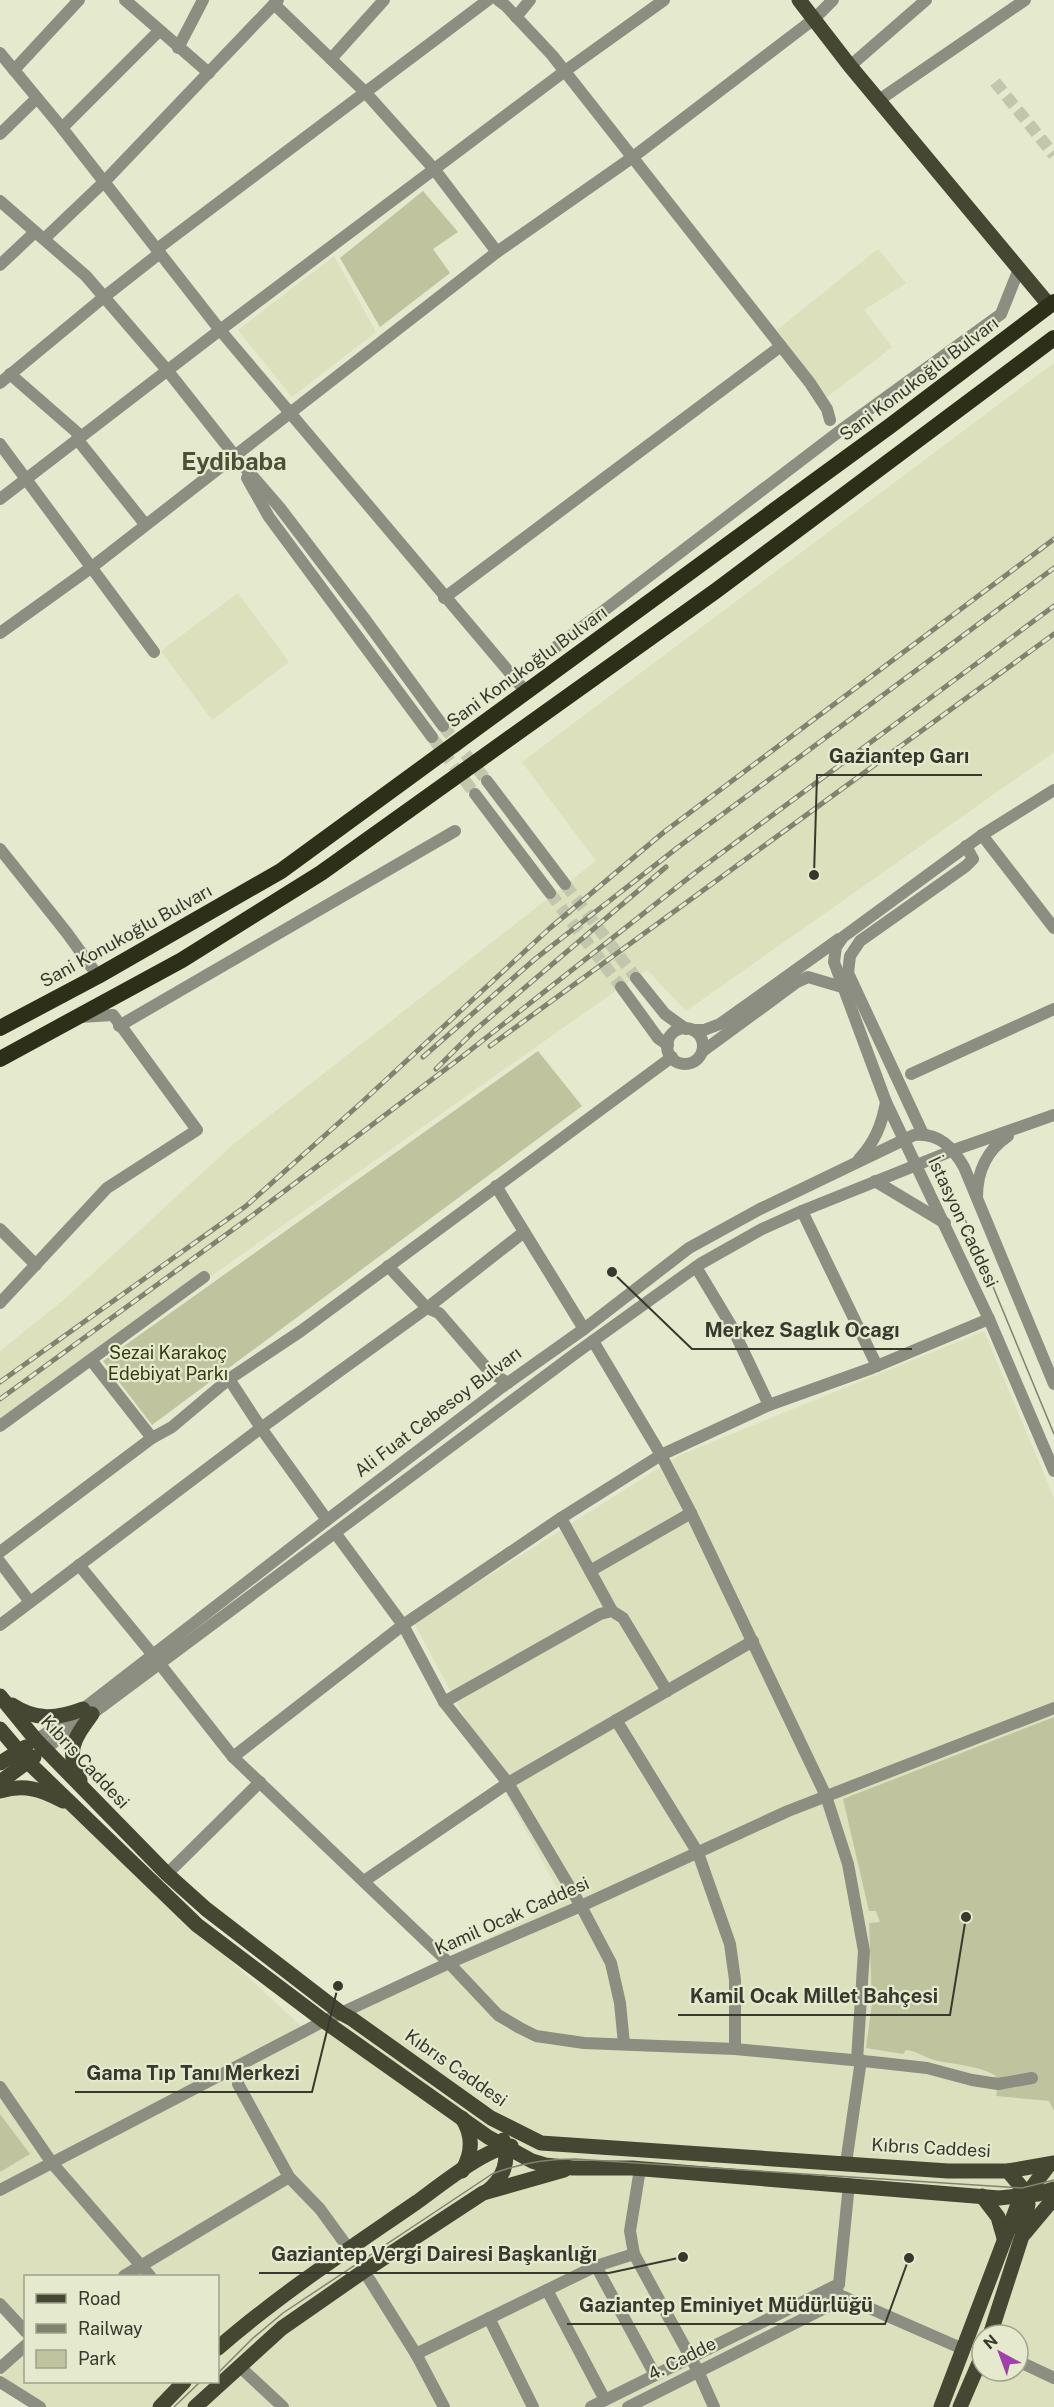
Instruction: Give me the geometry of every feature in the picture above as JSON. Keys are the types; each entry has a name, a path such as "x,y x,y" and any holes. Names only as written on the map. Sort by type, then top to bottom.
{"highway":[{"name":"Sani Konukoğlu Bulvarı","path":"0,1028 98,976 281,871 890,426 1052,304"},
{"path":"0,1059 182,960 321,873 717,590 1054,338"}],"main road":[{"path":"799,0 850,66 1019,269 1052,304"},
{"path":"0,1697 24,1713 35,1717 50,1718 88,1711"},
{"name":"Kıbrıs Caddesi","path":"0,1697 40,1745 167,1874 206,1909 340,2013 352,2019 491,2118 541,2144 948,2171 1008,2171 1052,2164"},
{"path":"88,1711 71,1748 73,1765 91,1797"},
{"path":"0,1729 23,1757 197,1925 324,2020 462,2118 505,2147 538,2163 573,2168 640,2169 849,2184 999,2198 1025,2196 1054,2189"},
{"name":"Ali Fuat Cebesoy Bulvarı","path":"0,1763 23,1757 40,1745"},
{"path":"0,1782 23,1757"},
{"path":"0,1791 23,1786 42,1790 78,1809"},
{"path":"462,2118 471,2142 469,2157 462,2170"},
{"path":"195,2407 282,2328 483,2193 501,2175 506,2161 505,2147 491,2118"},
{"path":"219,2347 263,2309 462,2170 505,2147 541,2144"},
{"path":"941,2407 1017,2207 1052,2164"},
{"path":"483,2193 573,2168"},
{"path":"994,2323 1022,2236 1028,2204 1018,2182 1008,2171"},
{"path":"982,2196 998,2217 1004,2238"},
{"path":"1022,2236 1054,2198"},
{"path":"160,2407 183,2383"},
{"path":"960,2407 970,2383"}],"street":[{"path":"14,70 79,0"},
{"path":"124,0 209,73"},
{"path":"178,48 203,0"},
{"path":"331,59 384,0"},
{"path":"0,383 159,251 488,0"},
{"path":"498,0 516,16 565,71 810,383 827,409 831,420"},
{"path":"516,16 530,0"},
{"path":"0,499 434,169 664,0"},
{"path":"0,633 92,567 496,252 633,157 814,19 833,0"},
{"path":"850,66 926,0"},
{"path":"879,100 1025,0"},
{"path":"0,265 105,182 276,2 365,92 434,169 496,252"},
{"path":"62,128 159,31"},
{"path":"0,53 105,182 220,330 444,598 526,692"},
{"path":"0,134 37,98"},
{"path":"0,201 86,276 167,370 235,456 280,508 443,726"},
{"path":"556,647 845,427 1002,314 1019,269"},
{"path":"444,598 781,346"},
{"path":"10,374 79,437 145,524"},
{"path":"0,444 154,652"},
{"path":"235,456 269,517 432,737"},
{"path":"487,781 565,885"},
{"path":"668,1045 672,1034 690,1029 704,1030 729,1018 966,846 1054,790"},
{"path":"475,794 550,893"},
{"path":"119,1026 455,831"},
{"path":"982,835 1054,928"},
{"path":"923,1134 848,973 850,956 860,941 966,866 973,859 966,846"},
{"path":"0,849 68,933 98,976"},
{"name":"İstasyon Caddesi","path":"843,937 836,947 834,962 886,1102 989,1318 1054,1471"},
{"path":"621,987 658,1038 668,1045 672,1057 680,1063 691,1063 703,1051 797,982 808,977 842,987"},
{"path":"636,978 665,1014 702,1039 703,1051"},
{"path":"911,1074 1054,1009"},
{"path":"0,1303 107,1188 197,1130 113,1015 79,1017"},
{"path":"0,1552 152,1438 172,1427 229,1379 301,1331 672,1057"},
{"path":"855,1162 874,1139 882,1123 886,1102"},
{"path":"156,1659 336,1534 593,1341 696,1267 762,1229 802,1211 954,1150 1054,1115"},
{"path":"977,1202 978,1182 989,1153 1001,1141 1020,1128"},
{"name":"İstasyon Caddesi","path":"923,1134 940,1139 954,1150 964,1167 1054,1384"},
{"name":"Ali Fuat Cebesoy Bulvarı","path":"40,1745 156,1659 327,1520 689,1248 760,1209 855,1162 904,1139 923,1134"},
{"path":"874,1181 945,1223"},
{"path":"496,1186 584,1329"},
{"path":"802,1211 877,1366"},
{"path":"0,1229 36,1265"},
{"path":"0,1625 261,1428 427,1308 525,1232"},
{"path":"388,1266 427,1308 439,1313 490,1372 508,1383"},
{"path":"696,1267 732,1327 769,1405"},
{"path":"0,1426 204,1277"},
{"path":"233,1757 404,1625 561,1518 661,1455 769,1405 877,1366 989,1318"},
{"path":"593,1341 661,1455 691,1513 826,1796 848,1864 864,1951 859,2060 846,2163"},
{"path":"91,1360 152,1438"},
{"path":"229,1379 327,1520"},
{"path":"590,1571 691,1513"},
{"path":"561,1518 612,1611 623,1618 667,1691"},
{"path":"336,1534 404,1625 444,1702 508,1783 581,1906 611,1964 620,2003 624,2044"},
{"path":"0,1562 30,1602"},
{"path":"79,1566 233,1757 449,1963 498,2015 536,2036 584,2043 735,2049 859,2060 927,2068 972,2080 998,2084 1032,2078"},
{"path":"444,1702 600,1614 612,1611"},
{"path":"364,1881 508,1783 753,1641"},
{"name":"Kamil Ocak Caddesi","path":"0,2190 324,2020 826,1796 1054,1708"},
{"path":"616,1720 698,1853 730,1944 735,1980 735,2049"},
{"path":"167,1874 260,1782"},
{"path":"238,2084 289,2177 320,2209 349,2249"},
{"path":"0,2087 52,2163 146,2272 289,2177"},
{"path":"640,2169 630,2231 634,2254 698,2371 714,2407"},
{"path":"834,2288 849,2184"},
{"path":"416,2354 596,2266 634,2254"},
{"path":"596,2266 655,2375"},
{"path":"364,2271 416,2354 444,2407"},
{"path":"834,2288 963,2349"},
{"path":"591,2407 834,2288"},
{"name":"4. Cadde","path":"628,2407 830,2306 834,2288"},
{"path":"547,2290 604,2400"},
{"path":"0,2304 24,2330"},
{"path":"489,2318 533,2407"},
{"path":"0,2368 24,2347"},
{"path":"239,2366 283,2407"},
{"path":"1030,2367 1054,2378"},
{"path":"0,2382 40,2407"}],"shaded area":[{"path":"878,249 906,283 864,310 892,347 827,397 777,330"},
{"path":"334,256 376,332 292,397 238,330"},
{"path":"1054,363 1054,752 686,1011 647,970 0,1425 0,1351 66,1298 236,1142 596,861 522,762"},
{"path":"238,593 289,662 212,720 161,651"},
{"path":"984,1331 1054,1498 1054,2407 38,2407 0,2374 0,2363 24,2338 24,2383 219,2383 219,2275 24,2275 24,2326 0,2302 0,1801 34,1779 303,2028 564,1901 414,1623 678,1456"}],"green space":[{"path":"423,191 458,232 433,249 450,273 380,327 340,258"},
{"name":"Sezai Karakoç Edebiyat Parkı","path":"538,1051 582,1106 152,1425 103,1361"},
{"path":"1054,1717 1054,2111 1049,2101 996,2096 997,2091 991,2081 996,2076 989,2072 934,2060 906,2050 903,2054 866,2048 872,2003 869,1923 880,1922 876,1911 869,1911 843,1799"},
{"path":"0,2114 30,2154 0,2172"}],"tunnel":[{"path":"995,82 1054,155"},
{"path":"443,726 487,781"},
{"path":"432,737 475,794"},
{"path":"565,884 636,978"},
{"path":"550,893 621,987"}],"tram line":[{"path":"960,1207 1054,1434"},
{"path":"219,2372 253,2338 283,2313 492,2174 523,2164 575,2159 1022,2188 1054,2180"},
{"path":"174,2407 199,2383"}],"railway":[{"path":"0,1382 246,1206 550,928 664,832 1054,539"},
{"path":"423,1057 535,959 677,848 1054,568"},
{"path":"0,1399 253,1215 463,1056 696,872 1054,606"},
{"path":"490,1046 1054,634"},
{"path":"436,1069 474,1031 666,867"}],"place":[{"name":"Gaziantep Garı","path":"814,875"},
{"name":"Merkez Saglık Ocagı","path":"612,1272"},
{"name":"Kamil Ocak Millet Bahçesi","path":"966,1917"},
{"name":"Gama Tıp Tanı Merkezi","path":"338,1986"},
{"name":"Gaziantep Vergi Dairesi Başkanlığı","path":"683,2257"},
{"name":"Gaziantep Eminiyet Müdürlüğü","path":"909,2258"}],"district":[{"name":"Eydibaba","path":"234,462"}]}
